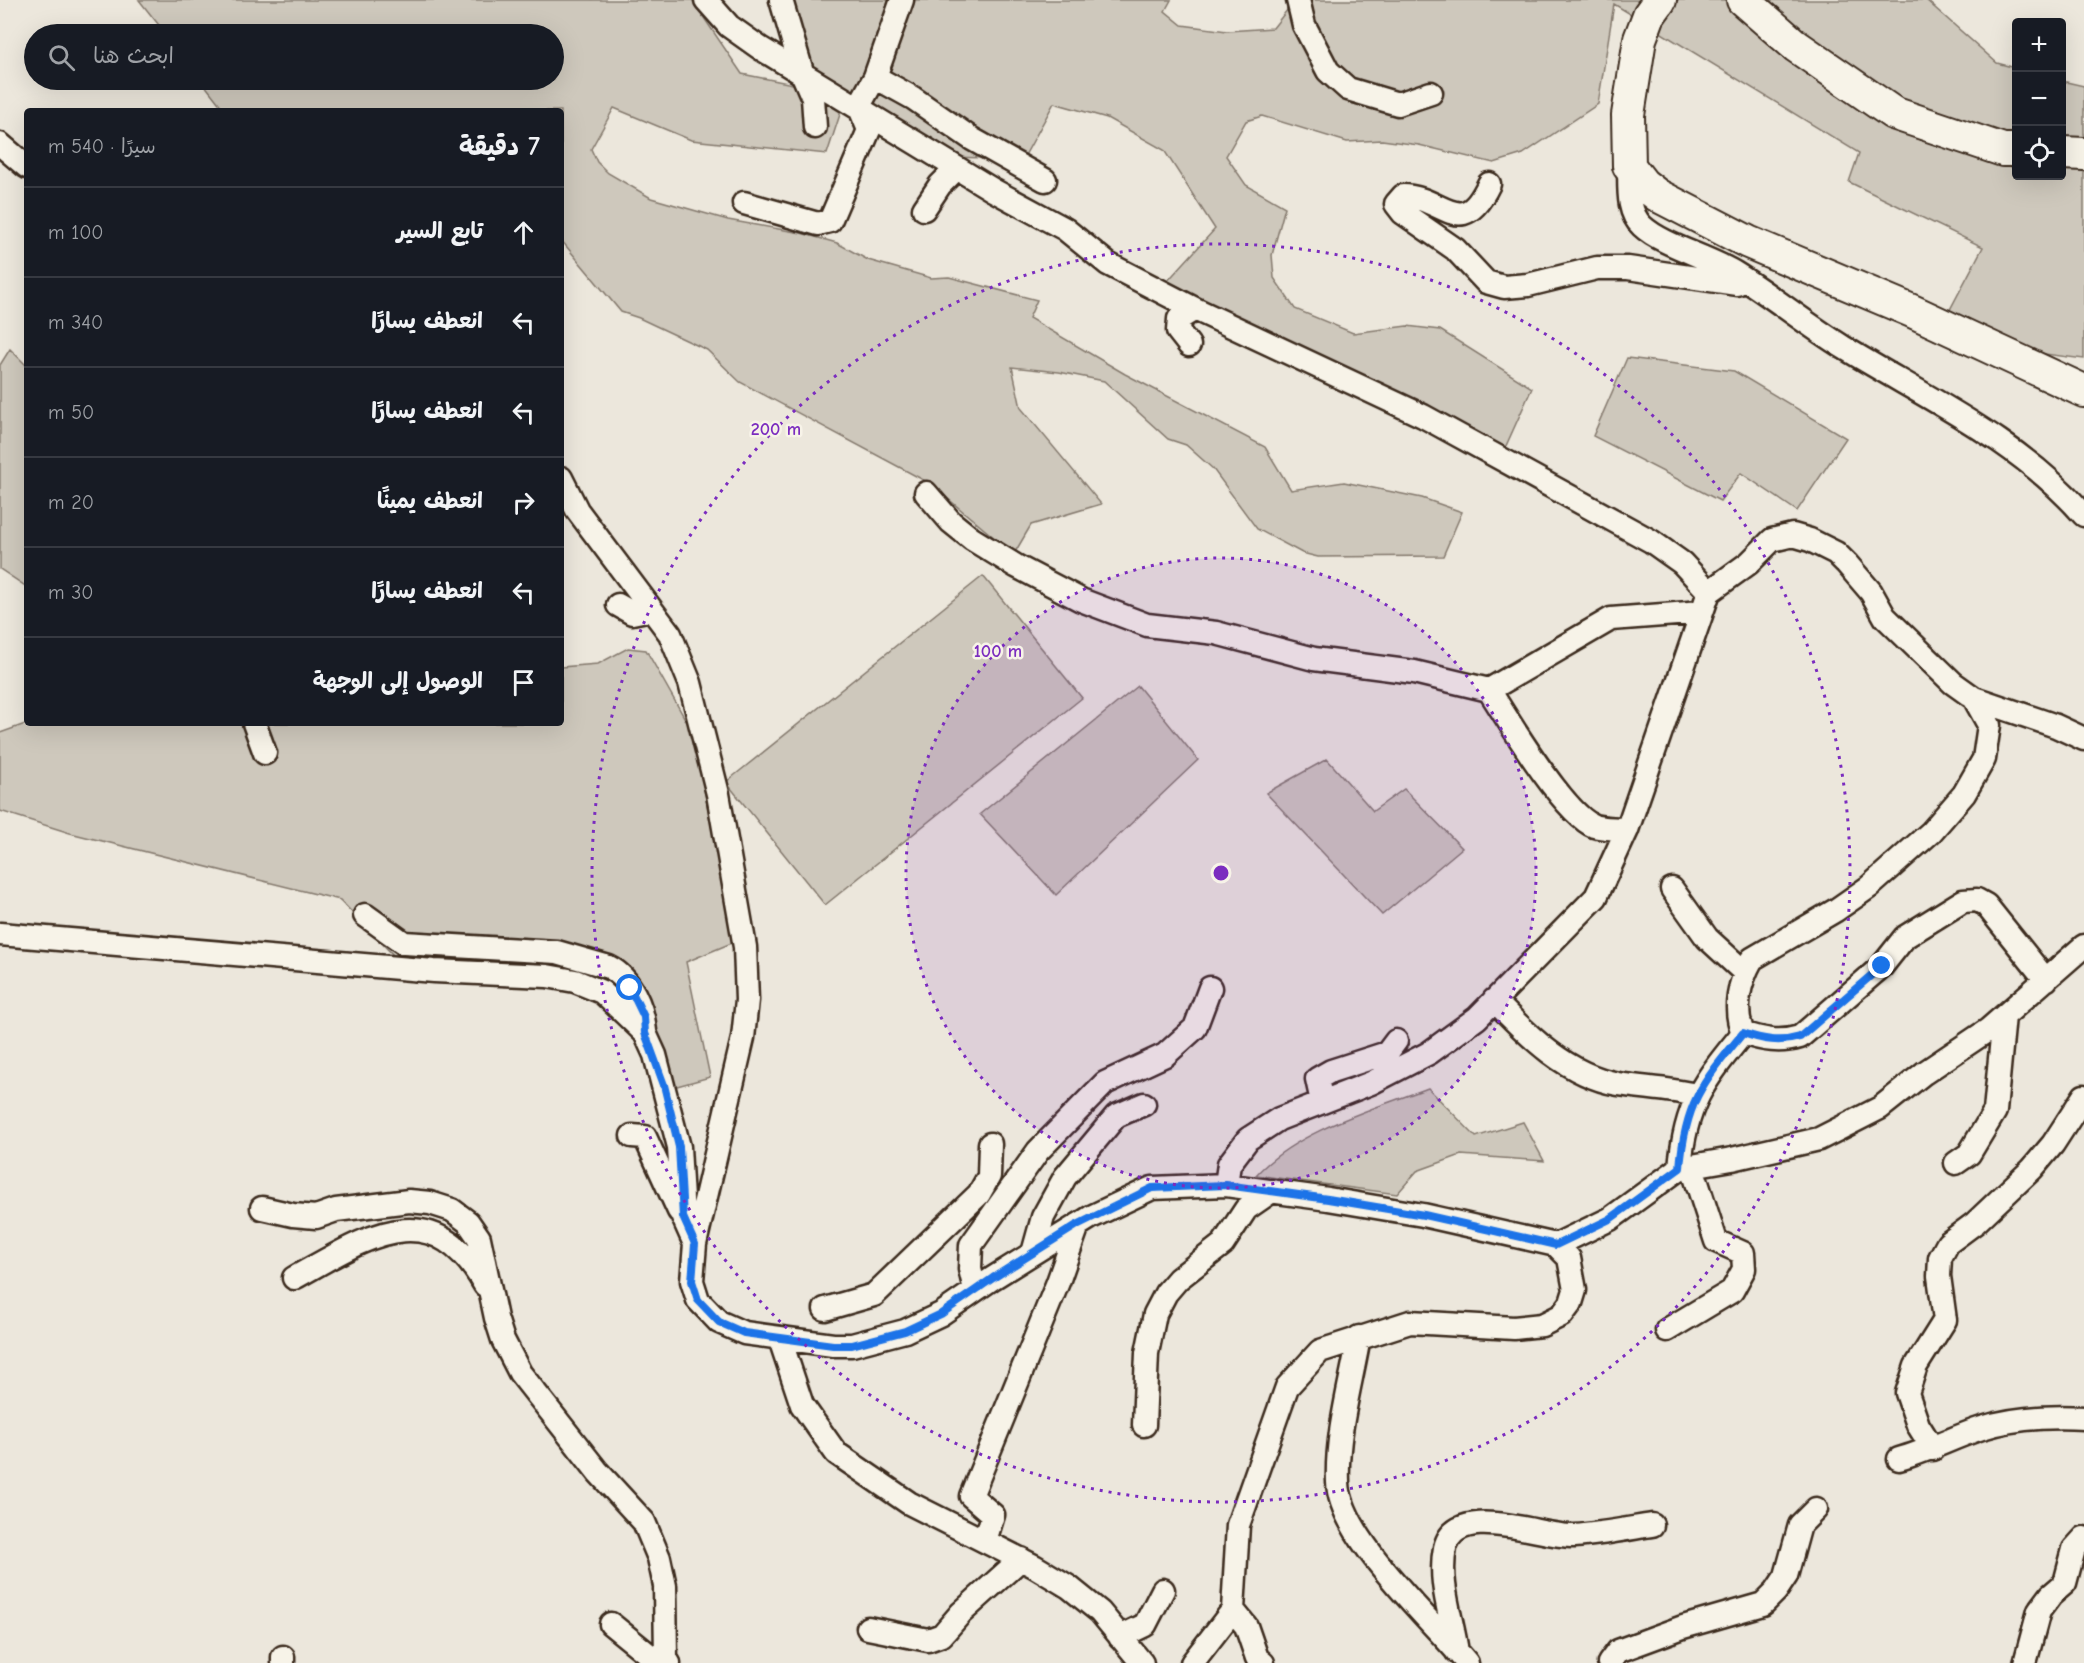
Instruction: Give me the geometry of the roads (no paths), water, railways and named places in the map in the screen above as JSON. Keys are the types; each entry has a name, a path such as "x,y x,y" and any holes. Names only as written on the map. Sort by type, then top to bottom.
{"street":[{"path":"706,0 729,26 803,75 859,106 957,168 1065,229 1108,264 1195,309 1423,416 1651,542 1682,563 1706,602"},
{"path":"781,0 803,75 813,98 815,127"},
{"path":"859,106 875,77 902,0"},
{"path":"1298,0 1304,25 1328,71 1348,89 1398,104 1431,93"},
{"path":"1660,0 1649,15 1640,39 1628,115 1632,212 1642,226 1746,280 1841,345 1960,415 2048,479 2084,515"},
{"path":"1743,0 1776,31 1893,114 2003,150 2012,150"},
{"path":"875,77 913,98 972,139 1045,180"},
{"path":"744,203 818,224 830,221 869,130 859,106"},
{"path":"0,144 24,164"},
{"path":"2066,153 2084,154"},
{"path":"1629,166 1642,184 1657,195 1748,242 1923,316 2084,391"},
{"path":"924,209 940,185 957,168"},
{"path":"1489,184 1471,211 1461,214 1438,208 1417,196 1403,196 1396,204 1403,213 1455,249 1486,282 1504,286 1528,285 1597,268 1657,271 1737,284 1746,280"},
{"path":"1189,345 1178,331 1179,319 1195,309"},
{"path":"564,484 577,510 670,634 690,683 718,794 745,947 747,1000 743,1038 695,1244 692,1281 698,1300 719,1322 744,1333 833,1345 852,1345 905,1331 941,1314 1077,1225 1152,1188 1226,1185 1424,1215 1556,1245 1569,1258 1575,1290 1571,1303 1562,1315 1542,1325 1514,1328 1410,1322 1320,1351 1287,1387 1238,1525 1233,1610 1192,1663"},
{"path":"926,493 958,528 1016,566 1081,600 1147,625 1216,633 1314,659 1414,672 1489,690 1558,792 1575,810 1594,826 1627,830"},
{"path":"1226,1185 1228,1164 1248,1140 1280,1119 1371,1083 1429,1053 1477,1018 1596,897 1627,830 1706,602 1772,540 1793,535 1810,540 1836,553 1872,592 1885,617 1953,683 1974,698 2056,726 2084,739"},
{"path":"1489,690 1611,619 1706,602"},
{"path":"618,605 632,614 651,609"},
{"path":"1974,698 1989,725 1988,738 1984,759 1964,794 1931,832 1869,887 1836,910 1752,959 1744,972 1739,993 1738,1020 1743,1033 1762,1040 1786,1041 1800,1037 1882,966 1905,937 1963,901 1977,900 1986,905 2046,980"},
{"path":"255,726 265,753"},
{"path":"1672,889 1707,938 1744,972"},
{"path":"364,915 404,944 557,952 617,971 630,988 644,1017 645,1033 664,1085 679,1147 683,1217"},
{"path":"0,934 434,971 547,976 575,981 602,992 645,1033"},
{"path":"1556,1245 1610,1219 1686,1167 1819,1139 1880,1108 2004,1016 2084,946"},
{"path":"975,1290 970,1269 970,1245 1038,1151 1105,1083 1166,1055 1195,1028 1210,988"},
{"path":"1494,1000 1546,1052 1597,1077 1617,1084 1651,1086 1696,1095"},
{"path":"1956,1163 1969,1154 1995,1111 2004,1016"},
{"path":"1667,1330 1731,1291 1744,1269 1743,1253 1716,1241 1686,1167 1686,1125 1696,1095 1743,1033"},
{"path":"1322,1102 1317,1079 1331,1071 1387,1053 1396,1041"},
{"path":"1933,1449 1918,1425 1907,1393 1916,1366 1945,1320 1939,1276 1940,1258 1948,1243 1975,1223 2032,1169 2053,1144 2084,1096"},
{"path":"1033,1253 1043,1217 1065,1177 1116,1116 1144,1104"},
{"path":"632,1136 645,1137 695,1244"},
{"path":"825,1309 874,1295 979,1194 989,1176 990,1144"},
{"path":"1144,1425 1147,1353 1155,1314 1166,1293 1178,1279 1223,1244 1246,1209 1272,1191"},
{"path":"262,1208 293,1215 316,1217 336,1210 409,1201 430,1203 452,1210 468,1222 479,1238 489,1291 503,1340 520,1373 598,1472 644,1522 659,1558 665,1586 665,1662"},
{"path":"985,1541 993,1515 971,1496 1058,1282 1077,1225"},
{"path":"294,1278 364,1239 389,1230 407,1230 434,1235 454,1245 478,1273 489,1291"},
{"path":"1359,1337 1339,1456 1338,1485 1359,1536 1422,1615 1462,1657"},
{"path":"780,1339 802,1405 836,1454 909,1503 1022,1559 1069,1587 1100,1612 1142,1663"},
{"path":"1899,1459 1933,1449 1981,1428 2015,1420 2084,1418"},
{"path":"1609,1663 1618,1651 1683,1627 1763,1604 1776,1592 1786,1576 1800,1525 1816,1509"},
{"path":"1462,1657 1441,1579 1446,1545 1460,1528 1480,1523 1500,1524 1573,1536 1652,1525"},
{"path":"2025,1663 2039,1611 2051,1595 2065,1583 2074,1549 2084,1538"},
{"path":"868,1628 928,1640 942,1635 961,1613 1022,1559"},
{"path":"1120,1637 1145,1625 1164,1590"},
{"path":"1233,1610 1246,1626 1257,1658 1263,1663"},
{"path":"611,1624 665,1662"}]}
